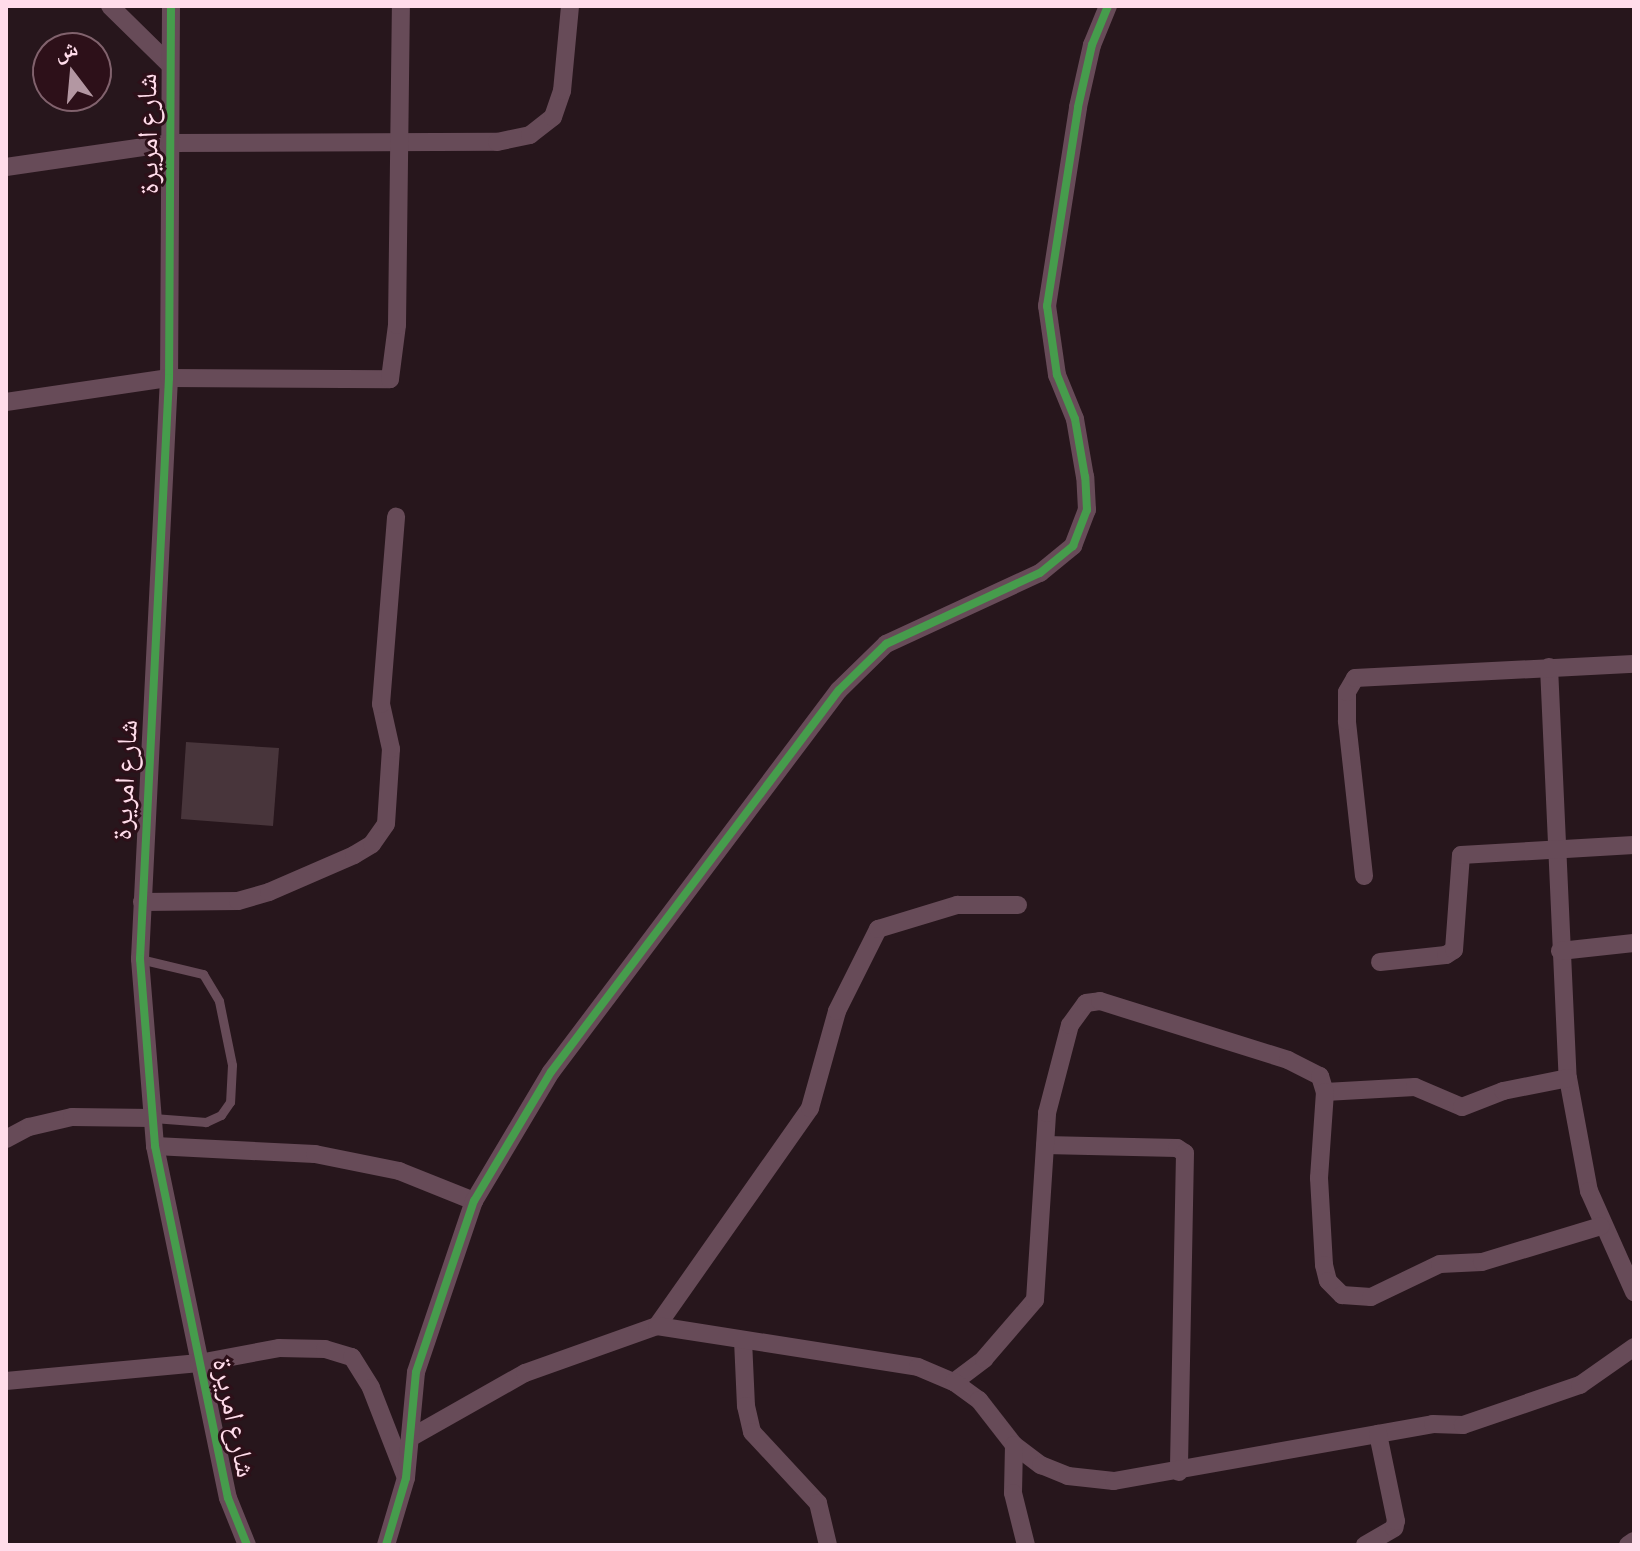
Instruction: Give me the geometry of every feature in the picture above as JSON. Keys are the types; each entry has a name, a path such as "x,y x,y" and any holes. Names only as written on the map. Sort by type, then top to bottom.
{"street":[{"path":"110,6 170,65"},
{"name":"شارع امريرة","path":"171,6 169,378 140,959 155,1146 228,1498 247,1545"},
{"path":"6,402 169,378 390,379 397,325 401,6"},
{"path":"6,167 170,143 497,142 530,135 553,117 562,91 570,6"},
{"path":"386,1545 406,1478 416,1372 474,1201 568,1048 839,690 886,644 1040,573 1073,546 1087,510 1085,477 1075,419 1057,375 1047,306 1078,107 1092,45 1108,6"},
{"path":"142,902 238,901 269,892 354,855 372,844 386,824 391,749 381,704 396,517"},
{"path":"1364,876 1347,721 1350,682 1361,676 1634,664"},
{"path":"1549,667 1568,1078 1589,1191 1601,1226 1634,1292"},
{"path":"1380,962 1446,955 1454,950 1461,855 1634,845"},
{"path":"657,1326 810,1108 837,1011 878,929 957,905 1018,905"},
{"path":"1560,951 1634,943"},
{"path":"954,1382 984,1359 1035,1300 1045,1145 1057,1068 1070,1025 1086,1003 1100,1001 1288,1060 1320,1076 1325,1092 1319,1178 1324,1265 1328,1281 1342,1295 1371,1297 1440,1264 1482,1262 1601,1226"},
{"path":"1325,1092 1415,1087 1462,1107 1503,1091 1568,1078"},
{"path":"6,1139 29,1127 72,1117 152,1118"},
{"path":"1045,1145 1177,1148 1185,1153 1179,1472"},
{"path":"155,1146 315,1154 399,1171 474,1201"},
{"path":"410,1438 525,1373 657,1326 896,1362 954,1382 979,1400 1014,1445 1041,1465 1068,1476 1114,1481 1179,1472 1433,1424 1456,1426 1580,1385 1634,1347"},
{"path":"743,1340 746,1406 752,1432 818,1503 828,1545"},
{"path":"6,1381 199,1363 279,1348 325,1349 352,1357 371,1388 406,1478"},
{"path":"1365,1545 1394,1528 1396,1521 1378,1434"},
{"path":"1014,1445 1013,1493 1026,1545"},
{"path":"1628,1545 1634,1541"}],"lane":[{"path":"140,959 203,974 219,1001 232,1065 230,1102 221,1115 206,1122 152,1118"}],"building":[{"path":"186,742 279,748 273,826 181,819"}],"cycle path":[{"path":"171,6 169,378 140,959 155,1146 228,1498 247,1545"},
{"path":"386,1545 406,1478 416,1372 474,1201 551,1072 839,690 886,644 1040,573 1073,546 1087,510 1085,477 1075,419 1057,375 1047,306 1078,107 1092,45 1108,6"}]}
